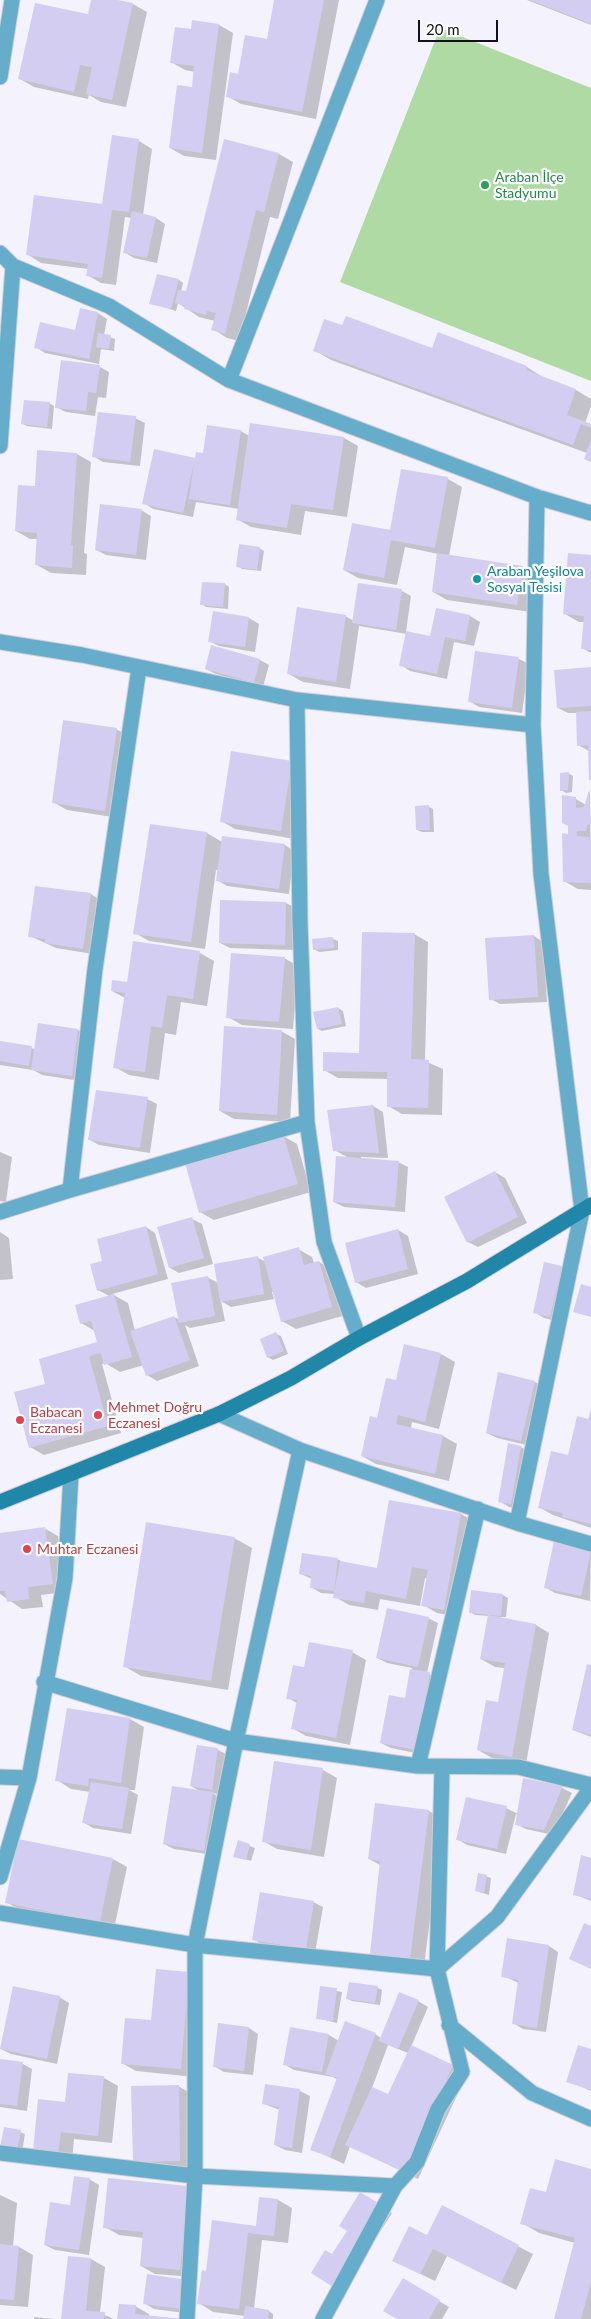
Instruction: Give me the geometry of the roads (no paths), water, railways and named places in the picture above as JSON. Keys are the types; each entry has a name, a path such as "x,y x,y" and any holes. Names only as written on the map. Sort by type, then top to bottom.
{"street":[{"path":"0,77 12,0"},
{"path":"229,380 377,0"},
{"path":"0,252 13,266 109,306 229,380 537,497 591,513"},
{"path":"0,446 13,266"},
{"path":"517,1523 586,1208 541,874 533,725 537,497"},
{"path":"0,642 82,655 297,700 533,725"},
{"path":"70,1190 95,969 138,668"},
{"path":"297,700 300,922 307,1122 324,1242 359,1338"},
{"path":"0,1212 307,1122"},
{"path":"0,1502 71,1475 218,1414 291,1378 359,1338 467,1281 586,1208"},
{"path":"218,1414 300,1450 517,1523 591,1544"},
{"path":"187,2319 196,2176 196,1945 236,1741 300,1450"},
{"path":"0,1877 29,1778 44,1682 65,1578 71,1475"},
{"path":"418,1766 478,1509"},
{"path":"0,1914 196,1945 437,1969 497,1917 591,1786 518,1766 442,1768 418,1766 236,1741 44,1682"},
{"path":"323,2319 395,2186 417,2162 438,2109 462,2072 449,2025 437,1969 442,1768"},
{"path":"0,1777 29,1778"},
{"path":"449,2025 532,2093 591,2118"},
{"path":"0,2154 196,2176 395,2186"}],"place":[{"name":"Araban İlçe Stadyumu","path":"485,185"},
{"name":"Araban Yeşilova Sosyal Tesisi","path":"477,579"},
{"name":"Mehmet Doğru Eczanesi","path":"98,1415"},
{"name":"Babacan Eczanesi","path":"20,1420"},
{"name":"Muhtar Eczanesi","path":"27,1549"}]}
